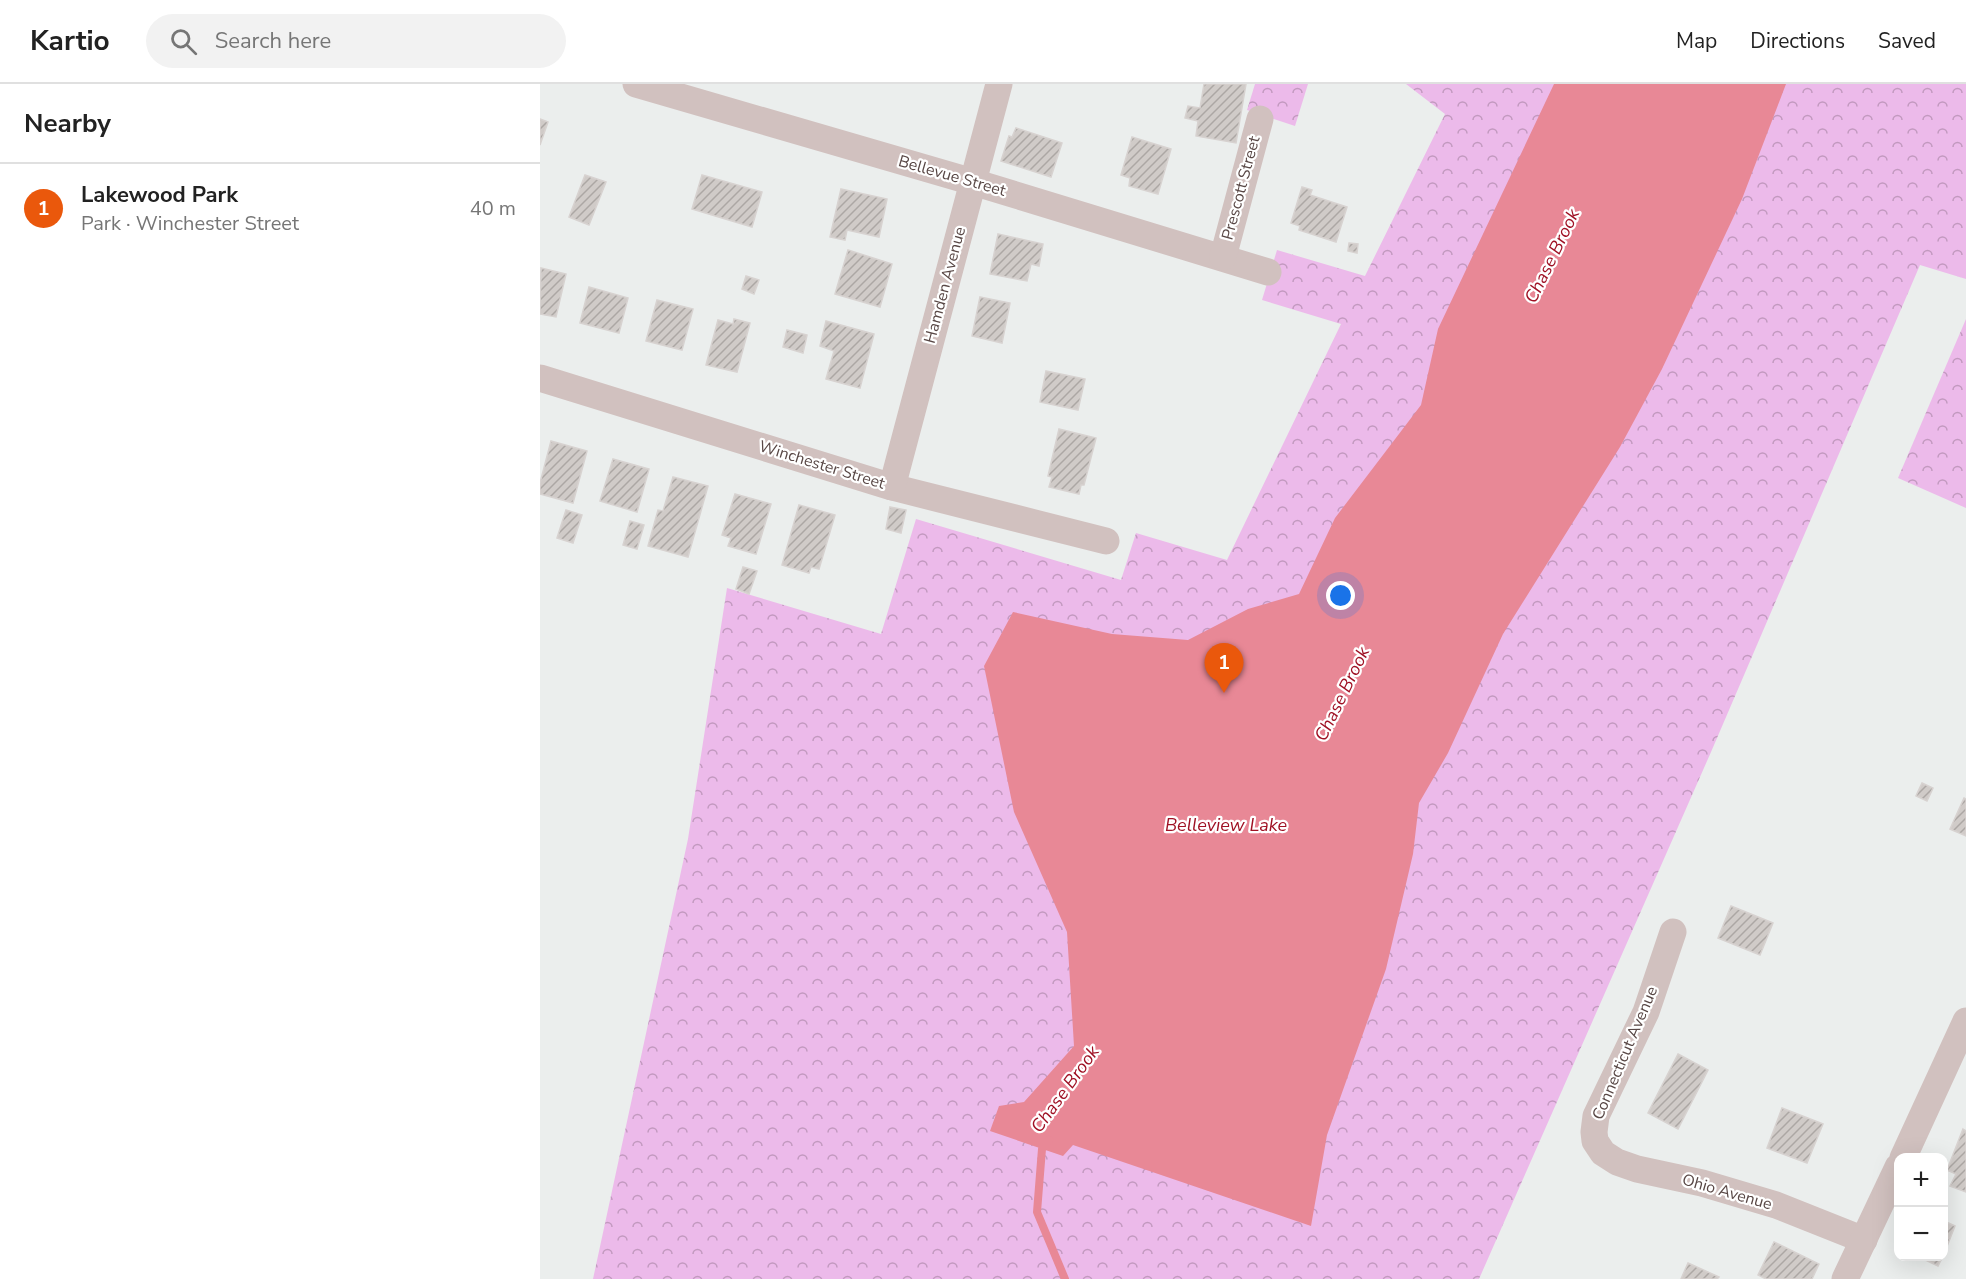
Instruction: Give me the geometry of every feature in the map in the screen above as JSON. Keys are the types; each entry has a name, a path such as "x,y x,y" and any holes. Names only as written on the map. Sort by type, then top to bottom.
{"street":[{"name":"Bellevue Street","path":"636,84 973,182 1268,272"},
{"name":"Hamden Avenue","path":"892,487 999,84"},
{"name":"Prescott Street","path":"1223,257 1260,119"},
{"name":"Winchester Street","path":"540,378 892,487 1106,541"},
{"name":"Connecticut Avenue","path":"1595,1141 1596,1116 1646,1012 1673,932"},
{"path":"1905,1153 1966,1021"},
{"name":"Ohio Avenue","path":"1595,1141 1603,1153 1625,1166 1702,1183 1776,1205 1864,1240"},
{"path":"1845,1279 1894,1177"}],"green space":[{"path":"1255,84 1308,84 1295,126 1247,110"},
{"path":"1406,84 1966,84 1966,279 1920,265 1711,752 1479,1279 593,1279 688,839 727,588 881,634 916,519 1121,580 1136,533 1227,560 1341,324 1262,300 1277,250 1365,276 1445,114"},
{"path":"1966,319 1966,508 1898,478"}],"water":[{"name":"Belleview Lake","path":"1554,84 1786,84 1742,199 1662,369 1620,447 1503,634 1448,753 1419,803 1413,854 1386,969 1327,1135 1311,1226 1073,1145 1063,1156 990,1131 999,1106 1024,1102 1074,1046 1067,932 1014,812 984,666 1013,612 1112,634 1188,640 1248,609 1299,594 1335,518 1421,405 1438,329"}],"building":[{"path":"1204,84 1246,84 1236,143 1196,136 1198,121 1185,118 1188,106 1200,108"},
{"path":"540,119 548,122 540,145"},
{"path":"1016,128 1062,143 1051,177 1001,161 1009,136 1012,137"},
{"path":"1132,137 1171,149 1158,194 1129,186 1130,178 1121,175"},
{"path":"585,175 606,182 589,225 569,217"},
{"path":"702,175 762,192 752,227 692,209"},
{"path":"1302,187 1312,190 1310,195 1347,207 1336,242 1299,230 1300,226 1291,223"},
{"path":"841,189 887,199 879,237 847,230 845,240 830,237"},
{"path":"998,234 1043,244 1039,266 1031,264 1027,281 990,274"},
{"path":"1349,243 1358,244 1357,253 1348,251"},
{"path":"848,250 892,264 880,307 835,294"},
{"path":"541,268 566,274 556,317 540,314"},
{"path":"746,276 759,280 754,294 742,289"},
{"path":"589,287 628,298 619,333 580,323"},
{"path":"980,297 1010,303 1002,343 972,336"},
{"path":"657,300 693,309 682,350 646,341"},
{"path":"734,319 750,323 737,372 706,365 718,320 733,324"},
{"path":"826,321 874,334 860,388 826,379 834,351 820,346"},
{"path":"787,330 807,335 803,353 783,347"},
{"path":"1046,371 1085,379 1078,410 1040,402"},
{"path":"1059,429 1096,438 1084,485 1081,485 1079,494 1049,487 1052,477 1048,476"},
{"path":"551,441 587,451 573,503 540,494 540,483"},
{"path":"613,459 649,469 637,512 600,501"},
{"path":"673,477 708,486 688,557 648,546 658,510 663,511"},
{"path":"735,494 771,504 756,554 728,546 731,538 722,535"},
{"path":"799,505 835,515 819,569 811,567 809,573 782,565"},
{"path":"890,507 906,510 901,533 886,529"},
{"path":"566,510 582,515 573,543 557,538"},
{"path":"630,521 644,525 637,549 623,545"},
{"path":"743,567 757,571 749,594 736,589"},
{"path":"1922,783 1933,788 1927,801 1916,796"},
{"path":"1964,798 1966,799 1966,836 1950,829"},
{"path":"1731,906 1773,923 1760,955 1718,938"},
{"path":"1678,1054 1708,1070 1678,1129 1648,1113"},
{"path":"1782,1108 1823,1124 1807,1163 1767,1148"},
{"path":"1963,1129 1966,1131 1966,1192 1950,1186 1956,1174 1948,1170"},
{"path":"1948,1223 1955,1226 1948,1244"},
{"path":"1774,1242 1819,1264 1812,1279 1766,1279 1758,1275"},
{"path":"1928,1261 1940,1261 1938,1266"},
{"path":"1688,1263 1719,1277 1717,1279 1681,1279"}],"waterway":[{"name":"Chase Brook","path":"1049,1140 1042,1149 1037,1212 1065,1279"}],"place":[{"name":"Lakewood Park","path":"1224,693"}]}
